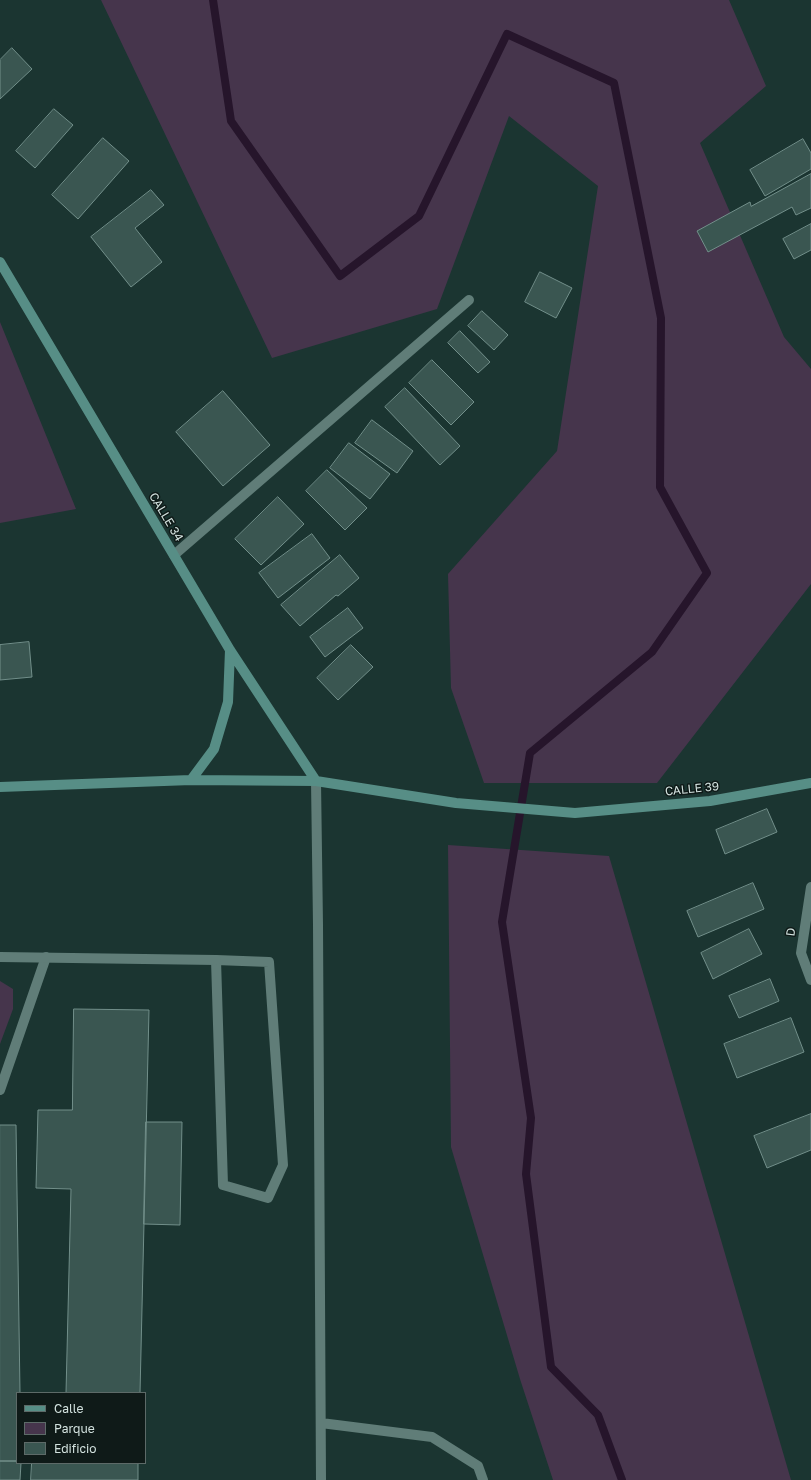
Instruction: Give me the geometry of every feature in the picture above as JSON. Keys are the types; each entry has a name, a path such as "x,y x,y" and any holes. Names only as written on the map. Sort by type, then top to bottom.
{"street":[{"name":"CALLE 34","path":"0,262 230,650 316,781"},
{"path":"174,555 469,300"},
{"path":"190,780 214,749 228,702 230,650"},
{"name":"CALLE 39","path":"0,786 190,780 316,781 456,803 575,813 710,801 811,783"},
{"path":"316,781 321,1480"},
{"name":"D","path":"811,887 801,953 811,980"},
{"path":"0,957 216,960 269,962 283,1165 268,1198 223,1185 216,960"},
{"path":"0,1090 46,957"},
{"path":"321,1422 432,1437 478,1466 483,1480"}],"green space":[{"path":"101,0 729,0 766,86 700,143 784,337 811,369 811,584 657,783 484,783 451,688 448,574 557,451 598,186 509,116 437,309 272,358"},
{"path":"0,322 76,509 0,523"},
{"path":"448,845 609,856 791,1480 553,1480 520,1379 451,1147"},
{"path":"0,981 13,989 13,1009 0,1044"}],"building":[{"path":"12,48 32,69 0,99 0,60"},
{"path":"54,109 73,125 35,168 16,151"},
{"path":"103,138 129,161 78,219 52,195"},
{"path":"803,139 811,153 811,169 765,196 750,170"},
{"path":"811,174 811,208 796,215 792,207 708,252 697,231 750,202 751,206"},
{"path":"151,190 164,205 135,228 162,262 131,287 91,237"},
{"path":"811,224 811,250 794,259 783,239"},
{"path":"540,272 572,288 556,318 525,302"},
{"path":"482,311 508,335 494,350 468,326"},
{"path":"460,331 490,362 478,373 448,343"},
{"path":"432,360 474,402 451,425 409,383"},
{"path":"405,388 460,446 440,465 385,407"},
{"path":"223,391 270,445 223,486 176,432"},
{"path":"372,420 413,451 397,473 355,443"},
{"path":"349,443 390,474 370,499 330,468"},
{"path":"327,470 367,508 345,530 306,491"},
{"path":"278,497 304,524 261,565 235,539"},
{"path":"312,534 330,558 278,598 259,573"},
{"path":"340,555 359,578 338,596 336,595 300,626 281,605"},
{"path":"348,608 363,628 325,657 310,637"},
{"path":"29,642 32,677 0,680 0,645"},
{"path":"351,645 373,667 338,700 317,678"},
{"path":"767,809 777,832 725,854 716,830"},
{"path":"753,883 764,909 698,937 687,911"},
{"path":"749,929 762,954 713,979 701,953"},
{"path":"770,979 779,1001 739,1018 729,996"},
{"path":"74,1009 149,1010 140,1392 66,1392 71,1189 36,1188 38,1110 72,1110"},
{"path":"791,1018 804,1052 737,1078 724,1044"},
{"path":"811,1114 811,1150 767,1168 754,1136"},
{"path":"146,1122 182,1122 180,1225 144,1224"},
{"path":"0,1125 16,1125 20,1392 16,1392 16,1461 0,1461"},
{"path":"0,1461 16,1461 16,1464 21,1464 20,1480 0,1480"},
{"path":"32,1464 138,1464 138,1480 31,1480"}],"waterway":[{"path":"213,0 231,121 340,276 419,216 507,34 614,83 661,318 660,487 707,573 652,652 530,753 502,922 531,1118 526,1174 551,1367 598,1415 622,1480"}]}
